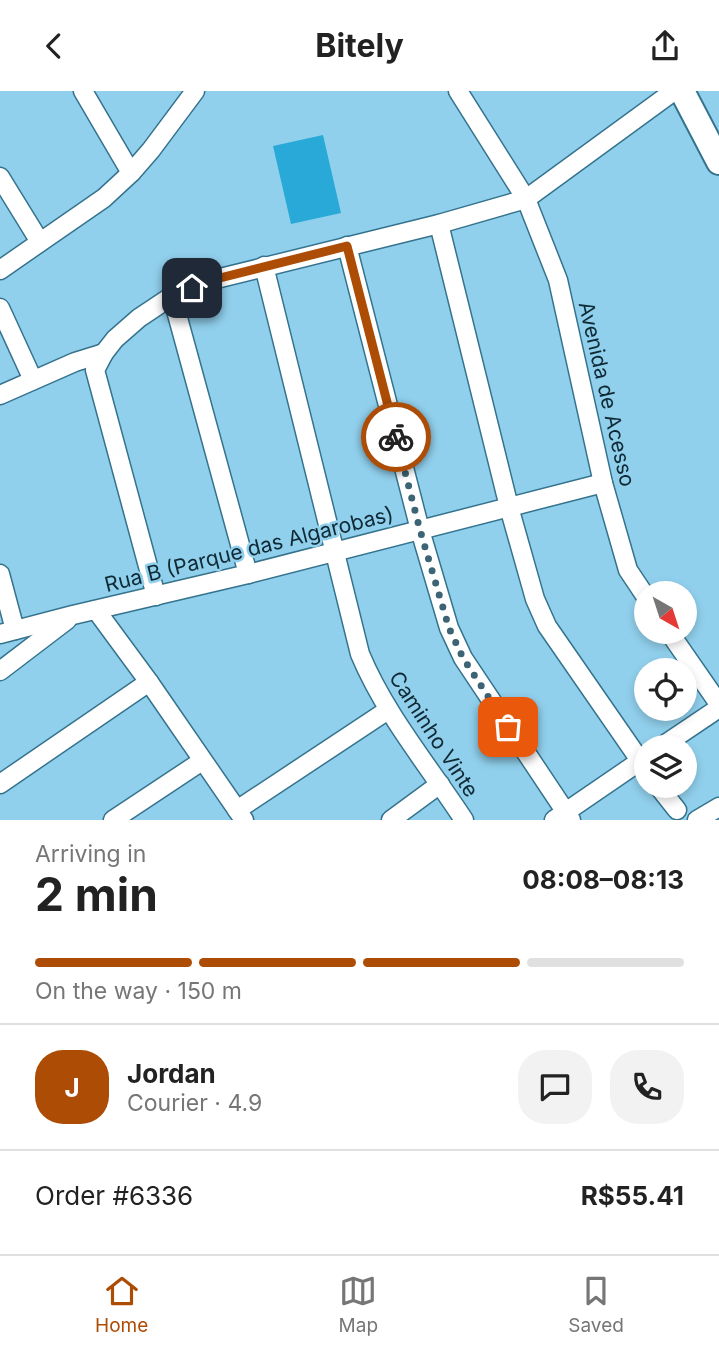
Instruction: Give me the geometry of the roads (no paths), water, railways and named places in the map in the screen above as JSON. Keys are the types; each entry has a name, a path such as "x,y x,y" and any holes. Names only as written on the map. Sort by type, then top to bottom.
{"main road":[{"path":"681,91 719,162"}],"street":[{"path":"83,91 131,173"},
{"path":"0,270 104,198 151,150 195,91"},
{"name":"Avenida de Acesso","path":"458,91 526,199 558,280 603,483 628,570 635,581"},
{"path":"156,596 95,370 115,339 139,318 172,296 212,280 439,224 526,199 674,91"},
{"path":"0,177 40,242"},
{"path":"439,224 509,507 535,599 547,626 634,749"},
{"path":"347,246 420,530 449,628 463,658 563,818 634,770"},
{"name":"Caminho Vinte","path":"264,266 360,654 388,710 464,820"},
{"path":"172,296 248,574"},
{"path":"0,308 33,380"},
{"path":"0,395 75,362 104,353"},
{"name":"Rua B (Parque das Algarobas)","path":"7,632 336,552 603,483"},
{"path":"0,574 7,632"},
{"path":"96,610 240,815 388,710"},
{"path":"0,671 73,615"},
{"path":"677,644 719,706 678,735"},
{"path":"0,784 149,682"},
{"path":"113,820 202,761"},
{"path":"391,820 440,784"},
{"path":"668,798 677,810"},
{"path":"698,820 719,807"}]}
